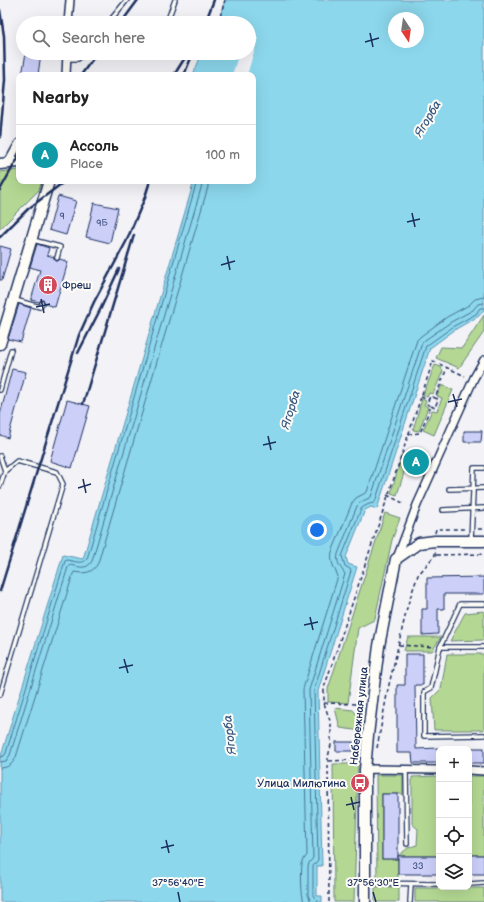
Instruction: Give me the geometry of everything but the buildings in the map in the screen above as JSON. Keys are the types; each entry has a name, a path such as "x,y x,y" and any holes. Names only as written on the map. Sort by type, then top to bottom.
{"main road":[{"path":"4,164 16,162"},
{"path":"0,344 4,320 14,300 48,184"},
{"path":"396,559 419,542 484,541"},
{"name":"Набережная улица","path":"365,902 365,770 379,646 396,559"}],"street":[{"path":"69,16 70,0"},
{"path":"66,72 67,60"},
{"path":"4,164 16,147"},
{"path":"396,559 416,505 474,378 484,360"},
{"path":"365,770 436,770"},
{"path":"472,770 484,770"}],"lane":[{"path":"114,16 127,0"},
{"path":"169,16 175,0"},
{"path":"32,240 60,247 57,258"},
{"path":"14,300 40,307 42,303"},
{"path":"0,390 2,375 11,350"},
{"path":"0,456 5,471"},
{"path":"0,486 5,471 17,461 57,472 63,484 0,695"},
{"path":"471,541 474,468 484,468"},
{"path":"449,488 484,488"},
{"path":"443,510 484,508"},
{"path":"484,604 460,604 440,647 431,688 424,692 424,736 484,735"},
{"path":"440,647 484,647"},
{"path":"406,770 407,844"},
{"path":"365,883 436,884"},
{"path":"410,884 410,902"},
{"path":"472,884 484,884"}],"path":[{"path":"220,16 225,0"},
{"path":"329,902 328,757 331,745 331,724 324,703 324,688 387,495 433,361 465,376"},
{"path":"435,398 447,368"},
{"path":"430,396 435,398 438,399 435,408 427,404 430,396"},
{"path":"421,397 429,400"},
{"path":"408,434 420,433 431,406"},
{"path":"387,495 405,504"},
{"path":"435,555 484,554"},
{"path":"376,752 408,604 418,575"},
{"path":"399,645 440,647"},
{"path":"324,703 356,704"},
{"path":"329,760 351,760"}],"green space":[{"path":"16,170 16,184 41,184 39,190 0,229 0,172"},
{"path":"484,315 484,332 459,368 436,358 441,347 462,348"},
{"path":"435,365 441,367 443,371 433,394 429,393 427,397 423,395"},
{"path":"442,385 453,390 434,435 423,430 432,410 437,411 442,398 437,396"},
{"path":"422,399 426,401 424,405 428,407 419,431 413,430"},
{"path":"402,455 408,460 397,495 391,493"},
{"path":"385,513 400,518 392,540 375,618 374,620 358,628 348,703 328,702 328,689"},
{"path":"484,611 484,640 450,641 465,613"},
{"path":"408,637 441,637 432,651 404,651"},
{"path":"447,654 484,654 484,730 434,730 432,698 441,689"},
{"path":"335,708 353,710 363,722 362,731 340,728"},
{"path":"333,764 358,764 354,902 334,902"},
{"path":"376,775 403,775 403,794 382,794 382,859 398,859 398,879 377,879"},
{"path":"436,776 436,856 398,856 408,848 417,845 418,829 412,824 412,777"},
{"path":"472,776 484,776 484,855 472,855"},
{"path":"375,887 399,887 399,902 375,902"},
{"path":"415,888 436,888 436,890 472,890 472,888 484,888 484,902 415,902"}],"water":[{"name":"Ягорба","path":"225,0 484,0 484,310 479,316 456,329 430,348 377,509 371,507 365,510 346,557 348,564 357,567 318,691 322,866 317,866 317,896 322,896 322,902 0,902 0,759 63,555 83,559 193,184 256,184 256,72 194,72 199,60 256,60 256,16 220,16"}],"pier":[{"path":"237,60 251,60 248,72 233,72"}],"railway":[{"path":"126,16 138,0"},
{"path":"208,16 214,0"},
{"path":"0,10 4,36 5,80 0,138"},
{"path":"83,72 92,60"},
{"path":"176,72 184,60"},
{"path":"185,72 190,60"},
{"path":"0,190 16,162"},
{"path":"0,237 28,209 61,184"},
{"path":"144,200 149,184"},
{"path":"0,591 79,335 94,302 126,242 146,195"},
{"path":"83,404 134,235"},
{"path":"78,353 119,269"}],"place":[{"name":"Фреш","path":"48,285"},
{"name":"Ассоль","path":"416,462"},
{"name":"Улица Милютина","path":"360,783"}]}
